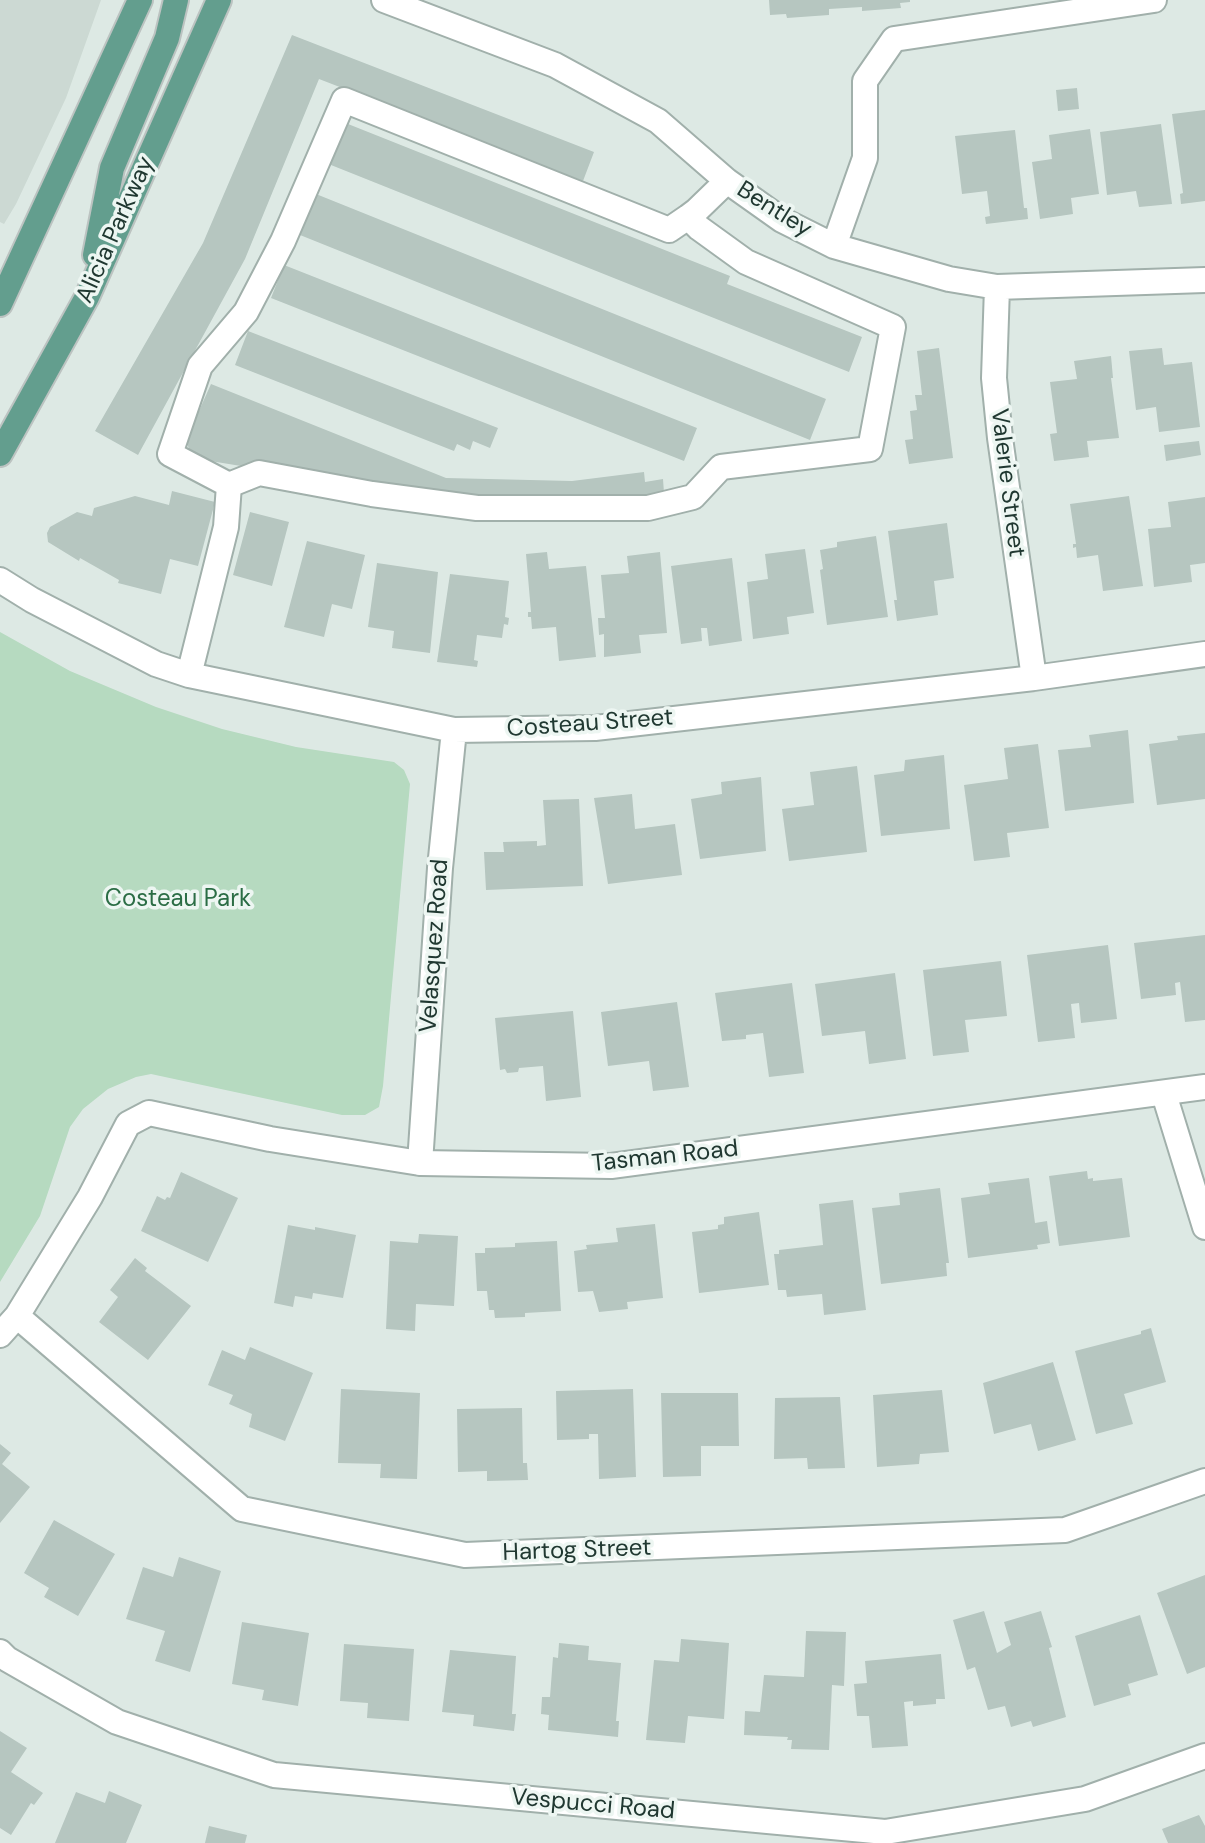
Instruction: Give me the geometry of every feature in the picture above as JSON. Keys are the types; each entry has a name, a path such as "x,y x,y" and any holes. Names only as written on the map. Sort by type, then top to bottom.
{"main road":[{"path":"0,304 140,0"},
{"path":"87,297 112,168 167,38 176,0"},
{"name":"Alicia Parkway","path":"0,454 87,297 219,0"}],"street":[{"name":"Bentley","path":"384,0 555,65 658,121 727,181 782,220 834,246 949,279 997,287 1205,280"},
{"path":"834,246 865,158 865,81 894,39 1154,0"},
{"path":"688,217 746,262 893,327 870,449 721,467 693,497 648,508 477,508 372,494 259,473 229,485 170,454 200,366 246,312 283,241 344,100 669,230 727,181"},
{"name":"Valerie Street","path":"997,287 994,339 996,393 1034,678"},
{"path":"189,675 226,527 229,485"},
{"name":"Costeau Street","path":"0,580 32,600 156,664 189,675 454,730 595,728 1034,678 1205,654"},
{"name":"Velasquez Road","path":"420,1163 440,868 454,730"},
{"name":"Tasman Road","path":"17,1316 90,1197 128,1124 149,1113 270,1139 420,1163 611,1166 1205,1087"},
{"path":"1164,1094 1205,1227"},
{"path":"0,1335 17,1316"},
{"name":"Hartog Street","path":"17,1316 242,1509 465,1555 1065,1530 1205,1481"},
{"name":"Vespucci Road","path":"0,1652 7,1659 117,1722 274,1775 885,1832 1085,1799 1205,1756"}],"shaded area":[{"path":"0,0 101,0 66,98 4,224 0,222"}],"green space":[{"name":"Costeau Park","path":"0,632 70,671 156,707 222,729 296,747 394,762 404,770 410,784 379,1107 365,1115 342,1115 151,1074 108,1089 83,1109 70,1127 40,1216 0,1282"}],"building":[{"path":"769,0 910,2 900,3 901,8 862,11 862,7 829,9 829,15 787,18 786,14 770,15"},
{"path":"292,35 594,152 583,181 319,79 245,259 138,455 95,431 203,243"},
{"path":"1077,88 1079,109 1058,111 1056,90"},
{"path":"1205,110 1205,201 1181,204 1180,194 1183,193 1172,114"},
{"path":"343,122 730,276 727,284 862,337 849,372 326,163"},
{"path":"1161,124 1172,204 1139,207 1136,191 1107,195 1100,132"},
{"path":"1090,129 1099,194 1071,198 1073,214 1040,219 1032,162 1052,159 1049,135"},
{"path":"1015,130 1028,219 986,224 985,217 990,216 987,191 962,194 955,136"},
{"path":"316,194 826,399 810,440 300,235"},
{"path":"284,265 697,428 684,461 271,298"},
{"path":"248,331 498,428 490,448 473,441 470,450 457,444 454,451 235,365"},
{"path":"939,348 953,458 909,464 905,440 913,439 910,411 917,410 915,395 922,395 917,351"},
{"path":"1162,348 1164,365 1192,362 1200,427 1159,432 1156,407 1136,410 1129,351"},
{"path":"1111,356 1119,438 1087,441 1089,457 1054,461 1050,434 1057,433 1050,382 1077,379 1074,361"},
{"path":"211,384 446,478 572,481 644,472 645,482 663,479 664,493 583,504 437,498 192,458 186,440"},
{"path":"1199,441 1201,455 1166,461 1164,445"},
{"path":"172,491 215,502 198,566 170,559 161,594 118,583 119,580 48,542 50,527 77,512 92,516 94,508 135,496 169,505"},
{"path":"1129,496 1143,586 1103,591 1098,555 1077,558 1076,547 1073,548 1076,544 1070,504"},
{"path":"1205,497 1205,563 1190,565 1192,582 1154,587 1148,529 1171,527 1168,502"},
{"path":"250,512 289,522 272,586 233,575"},
{"path":"947,523 954,578 934,581 938,615 897,621 888,531"},
{"path":"876,536 888,617 827,625 820,550 837,547 837,542"},
{"path":"307,541 365,555 352,609 332,604 324,637 284,627"},
{"path":"805,549 814,613 787,617 789,634 753,639 747,582 768,579 765,554"},
{"path":"547,552 549,569 586,566 596,657 559,661 556,627 532,629 531,617 528,617 528,612 531,612 526,554"},
{"path":"660,552 667,633 639,635 641,653 604,657 604,634 599,635 598,618 605,618 601,575 629,573 627,556"},
{"path":"732,558 742,641 709,646 707,628 701,628 702,641 681,644 671,566"},
{"path":"377,563 438,572 430,653 392,648 394,631 368,627"},
{"path":"450,574 509,581 505,617 509,618 508,625 504,624 502,638 477,635 474,660 478,661 477,667 437,662"},
{"path":"1128,730 1134,803 1065,811 1058,750 1091,747 1089,735"},
{"path":"1205,733 1205,799 1157,805 1149,744 1178,740 1177,736"},
{"path":"1038,744 1049,828 1007,833 1010,857 974,861 964,785 1008,779 1004,748"},
{"path":"944,755 950,829 881,836 874,775 904,771 905,760"},
{"path":"857,766 867,852 789,861 782,809 814,805 810,772"},
{"path":"761,777 766,851 700,859 691,799 722,794 721,782"},
{"path":"632,794 635,829 675,824 682,875 608,884 594,798"},
{"path":"579,799 583,886 486,890 484,852 504,852 503,842 537,841 537,846 546,845 543,800"},
{"path":"1205,935 1205,1020 1185,1022 1180,982 1175,983 1176,995 1141,999 1134,943"},
{"path":"1108,945 1117,1019 1081,1023 1079,1003 1071,1004 1075,1038 1038,1042 1027,955"},
{"path":"1001,961 1007,1016 965,1020 969,1052 933,1056 923,970"},
{"path":"895,973 906,1059 869,1064 865,1031 822,1036 815,984"},
{"path":"792,983 804,1073 769,1077 763,1033 746,1035 746,1039 722,1041 715,993"},
{"path":"677,1002 689,1087 653,1091 649,1061 608,1066 601,1012"},
{"path":"573,1011 581,1097 546,1101 543,1066 519,1068 518,1072 500,1070 495,1018"},
{"path":"1087,1171 1088,1179 1093,1178 1093,1181 1122,1178 1130,1237 1059,1246 1049,1176"},
{"path":"181,1172 238,1198 208,1262 141,1231 157,1196 165,1200 170,1198"},
{"path":"1029,1178 1035,1223 1047,1221 1050,1243 1037,1245 1038,1249 968,1258 961,1198 990,1194 988,1183"},
{"path":"940,1188 949,1263 946,1263 947,1276 881,1284 872,1208 900,1205 899,1193"},
{"path":"853,1200 866,1310 824,1315 822,1294 787,1297 786,1290 778,1290 774,1254 779,1254 779,1250 823,1245 819,1204"},
{"path":"759,1212 769,1285 699,1293 692,1232 718,1229 718,1225 724,1224 724,1217"},
{"path":"655,1224 663,1298 627,1302 628,1309 599,1312 593,1291 578,1292 574,1251 587,1249 586,1245 618,1242 616,1228"},
{"path":"288,1225 356,1235 343,1298 313,1293 312,1299 295,1296 293,1307 274,1303"},
{"path":"419,1234 458,1236 454,1306 416,1304 415,1331 386,1329 390,1241 418,1243"},
{"path":"557,1241 561,1311 495,1318 494,1310 489,1310 487,1291 477,1291 475,1253 485,1253 485,1248 515,1247 515,1243"},
{"path":"135,1258 147,1268 145,1271 191,1306 148,1360 99,1322 118,1297 110,1290"},
{"path":"1151,1328 1166,1382 1124,1394 1133,1424 1096,1434 1075,1351 1141,1334 1141,1331"},
{"path":"250,1347 313,1373 285,1441 249,1427 252,1414 229,1404 233,1395 208,1385 222,1350 245,1360"},
{"path":"1053,1362 1076,1440 1038,1451 1031,1424 994,1434 983,1383"},
{"path":"341,1389 420,1393 417,1479 380,1478 381,1464 338,1463"},
{"path":"633,1389 636,1477 599,1479 598,1434 589,1434 589,1439 557,1440 556,1391"},
{"path":"942,1390 949,1452 920,1454 919,1464 877,1467 873,1395"},
{"path":"661,1393 738,1393 739,1446 701,1446 701,1476 663,1477"},
{"path":"840,1397 845,1468 808,1469 807,1458 774,1459 775,1398"},
{"path":"522,1408 523,1463 527,1463 528,1480 487,1481 487,1471 458,1472 457,1409"},
{"path":"0,1444 11,1453 2,1464 30,1487 0,1523"},
{"path":"54,1520 115,1554 78,1616 44,1597 49,1588 24,1573"},
{"path":"179,1557 221,1571 190,1672 155,1661 165,1631 126,1619 143,1567 173,1577"},
{"path":"1205,1575 1205,1667 1187,1674 1157,1593"},
{"path":"984,1611 997,1653 1011,1645 1004,1622 1041,1611 1052,1647 1049,1648 1066,1717 1033,1727 1031,1721 1011,1727 1005,1706 988,1710 975,1667 967,1670 953,1620"},
{"path":"1140,1615 1158,1675 1128,1684 1131,1695 1094,1706 1075,1636"},
{"path":"242,1622 309,1633 298,1706 262,1700 264,1690 232,1684"},
{"path":"806,1631 846,1632 844,1686 832,1685 829,1750 791,1749 792,1740 787,1740 788,1737 744,1735 745,1711 760,1712 764,1675 804,1677"},
{"path":"681,1639 729,1643 724,1719 688,1716 685,1743 646,1740 654,1660 679,1662"},
{"path":"559,1643 589,1646 588,1660 621,1663 616,1721 619,1721 618,1737 548,1730 549,1715 541,1714 542,1697 550,1697 553,1657 558,1658"},
{"path":"344,1644 414,1649 409,1721 367,1718 368,1703 340,1701"},
{"path":"450,1650 516,1656 512,1714 516,1714 514,1731 473,1726 474,1715 442,1712"},
{"path":"941,1654 945,1699 936,1699 936,1704 913,1706 913,1701 904,1702 908,1746 872,1748 869,1716 857,1716 854,1684 867,1683 865,1661"},
{"path":"0,1731 27,1748 11,1772 43,1793 34,1805 31,1803 11,1835 0,1828"},
{"path":"109,1791 142,1805 126,1843 55,1843 76,1792 105,1803"},
{"path":"1199,1815 1205,1826 1205,1843 1168,1843 1162,1829"},
{"path":"209,1826 247,1835 245,1843 205,1843"}]}
